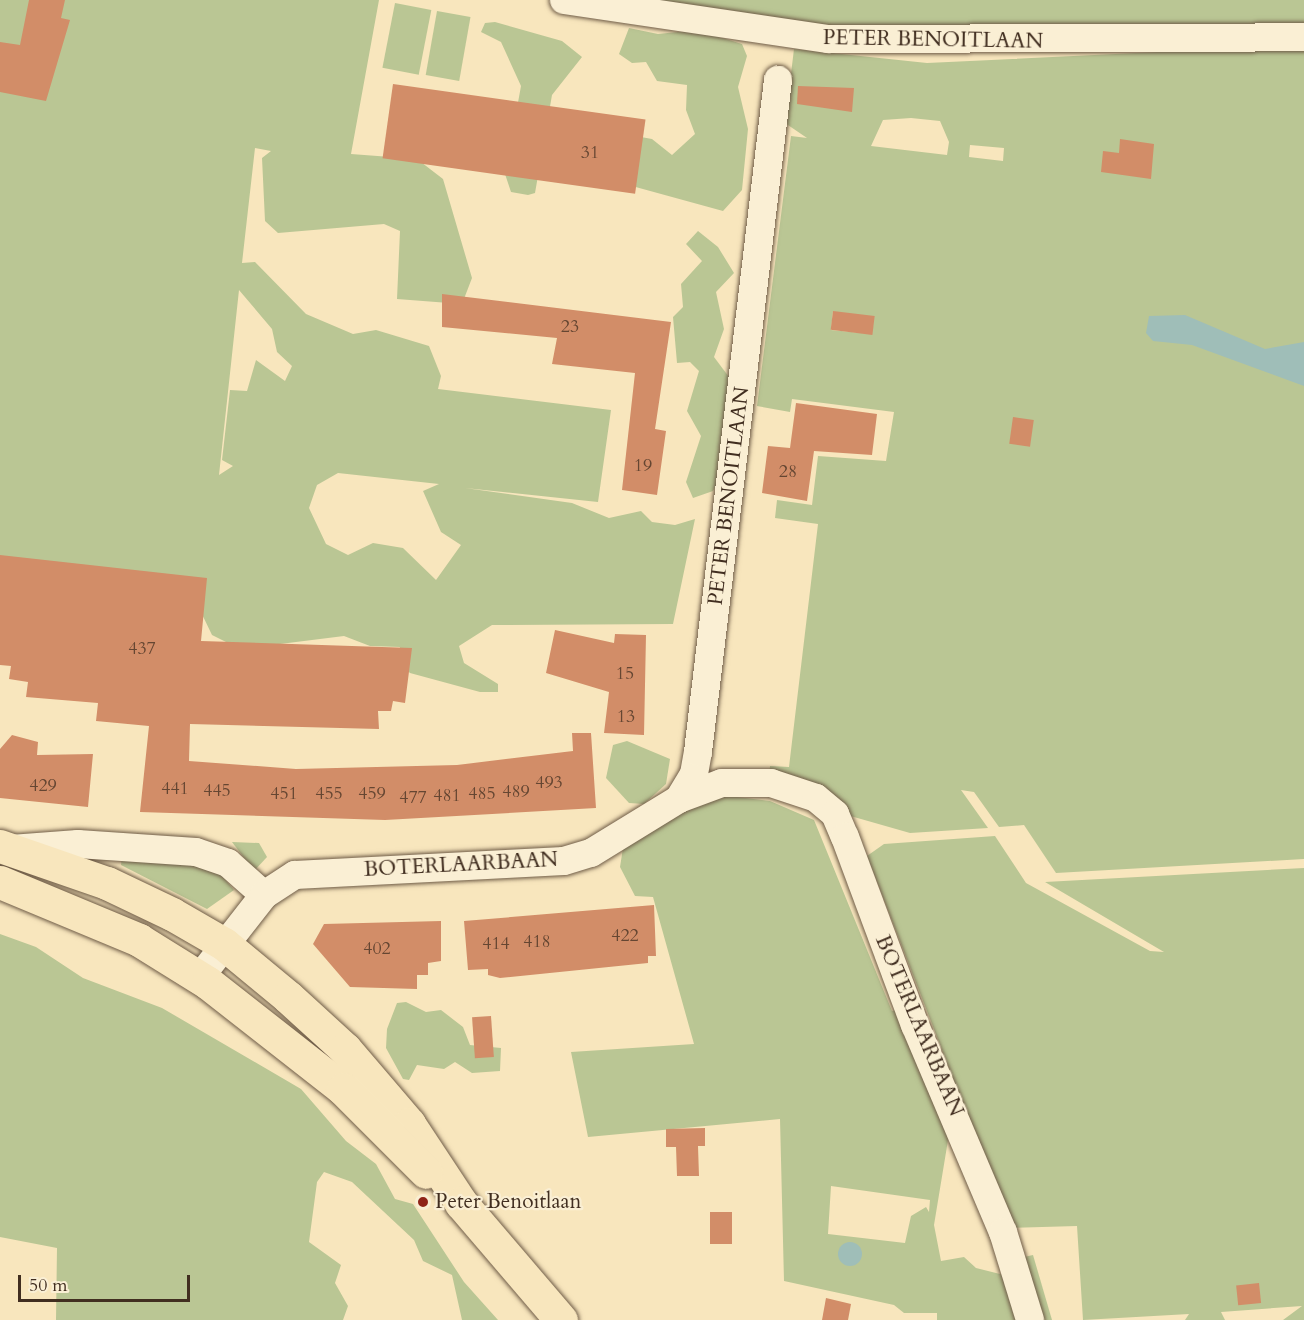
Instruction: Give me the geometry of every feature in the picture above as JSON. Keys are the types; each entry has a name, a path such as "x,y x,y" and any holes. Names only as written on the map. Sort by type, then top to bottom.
{"main road":[{"path":"5,847 107,883 224,944 345,1049 409,1124 461,1203"},
{"path":"0,882 139,940 200,977 343,1089 461,1203 561,1320"}],"street":[{"name":"PETER BENOITLAAN","path":"564,0 828,39 1304,38"},
{"name":"PETER BENOITLAAN","path":"679,799 694,774 702,730 778,80"},
{"name":"BOTERLAARBAAN","path":"200,977 264,895 295,875 316,871 564,861 614,841 679,799 722,783 771,783 816,798 835,814 915,1025 1003,1232 1030,1320"},
{"path":"5,847 78,844 196,852 228,862 264,895"}],"green space":[{"path":"0,0 379,0 351,154 417,159 443,179 472,278 462,304 397,299 400,231 384,224 278,233 265,221 262,158 271,151 255,148 242,263 255,262 306,314 353,334 376,330 429,346 441,376 438,389 611,410 598,502 465,488 572,503 609,518 641,511 652,522 675,525 695,519 673,624 492,625 459,646 464,663 498,684 498,692 480,692 410,673 398,661 400,647 370,646 344,636 240,649 212,635 199,608 0,568","holes":["239,290 272,329 277,352 292,366 285,381 256,360 247,391 230,390 222,460 233,466 219,475","338,473 439,484 423,491 441,532 461,545 436,580 403,548 373,543 348,555 326,544 309,508 317,485"]},
{"path":"651,0 1304,0 1304,28 824,30"},
{"path":"395,3 431,10 419,75 382,68"},
{"path":"437,11 470,17 459,81 426,75"},
{"path":"495,22 562,41 582,57 552,95 535,193 528,195 511,192 505,174 521,86 501,42 481,32 485,23"},
{"path":"629,28 658,34 697,30 742,44 747,56 738,87 748,129 742,190 723,211 632,186 630,135 652,139 672,155 695,134 686,110 687,85 657,81 646,62 632,63 619,54"},
{"path":"1304,45 1304,859 1056,873 1024,825 999,827 974,792 961,790 988,828 910,833 847,815 769,776 770,766 789,767 818,524 775,518 777,500 812,505 818,456 886,461 894,412 792,399 790,412 757,406 791,136 807,138 785,123 794,49 927,63","holes":["911,118 940,121 949,142 947,155 871,146 883,120","970,145 1004,148 1003,161 969,157","833,311 872,334 831,330"]},
{"path":"698,231 718,247 734,273 716,292 724,329 714,357 732,381 721,478 713,491 693,498 686,482 701,436 687,411 699,371 690,362 677,363 673,317 683,307 681,284 702,261 686,244"},
{"path":"627,741 670,759 666,784 644,804 629,803 606,778 613,745"},
{"path":"712,794 770,801 814,820 892,1011 900,1009 951,1122 934,1225 941,1261 964,1257 976,1268 1008,1276 1019,1320 937,1320 937,1313 904,1313 894,1305 784,1281 780,1119 588,1137 571,1052 694,1044 653,897 635,896 620,867 623,848","holes":["831,1186 930,1200 929,1212 926,1207 911,1216 905,1243 828,1234"]},
{"path":"995,836 1026,883 1150,951 1164,952 1045,882 1304,868 1304,1320 1283,1320 1302,1306 1221,1312 1225,1320 1185,1320 1189,1314 1083,1320 1077,1226 1011,1228 867,856 884,844"},
{"path":"232,842 259,843 267,857 254,871"},
{"path":"122,856 195,862 217,870 234,890 207,909 121,865"},
{"path":"0,934 36,947 83,978 162,1008 301,1089 346,1141 376,1164 395,1199 413,1204 464,1282 498,1320 462,1320 452,1275 423,1261 414,1240 352,1182 324,1172 317,1182 309,1242 341,1265 335,1283 348,1306 343,1320 56,1320 57,1248 0,1237"},
{"path":"406,1002 426,1012 441,1010 463,1027 470,1045 501,1048 500,1071 472,1073 455,1062 444,1069 417,1065 409,1080 403,1079 386,1048 387,1029 397,1003"},
{"path":"1033,1255 1052,1320 1040,1320 1024,1257"}],"water":[{"path":"1185,315 1265,349 1304,342 1304,386 1192,345 1153,341 1146,333 1149,316"},
{"path":"850,1242 858,1246 862,1254 858,1262 850,1266 842,1262 838,1254 842,1246"}],"building":[{"path":"29,0 65,0 61,18 70,20 46,101 0,92 0,42 20,45"},
{"path":"393,84 646,119 635,194 383,158"},
{"path":"798,86 854,88 852,112 797,104"},
{"path":"1120,139 1154,144 1151,179 1101,172 1103,151 1119,153"},
{"path":"442,294 671,322 655,429 666,431 657,495 622,490 635,373 552,364 557,338 442,327"},
{"path":"833,311 875,316 872,335 831,330"},
{"path":"796,403 877,414 872,455 814,451 807,501 762,493 768,446 790,448"},
{"path":"1013,417 1034,420 1030,447 1009,444"},
{"path":"0,555 207,578 201,641 412,648 405,703 393,701 391,711 378,711 379,729 190,724 189,761 296,769 457,765 573,751 572,733 591,733 596,808 385,820 140,812 149,726 96,721 98,703 26,697 28,682 9,679 11,666 0,665"},
{"path":"555,630 614,643 615,634 646,635 644,735 604,733 609,692 546,673"},
{"path":"12,735 38,742 37,755 93,754 88,807 0,798 0,749"},
{"path":"654,905 656,956 648,956 648,963 500,978 488,975 488,969 468,970 464,921"},
{"path":"441,921 441,961 428,963 428,975 417,975 417,989 350,987 313,944 324,924"},
{"path":"491,1016 494,1057 475,1058 472,1017"},
{"path":"705,1128 705,1146 698,1146 699,1176 677,1176 676,1147 666,1147 666,1129"},
{"path":"710,1212 732,1212 732,1244 710,1244"},
{"path":"1259,1283 1261,1303 1238,1305 1236,1285"},
{"path":"826,1298 851,1304 848,1320 822,1320"}],"place":[{"name":"Peter Benoitlaan","path":"423,1202"}]}
